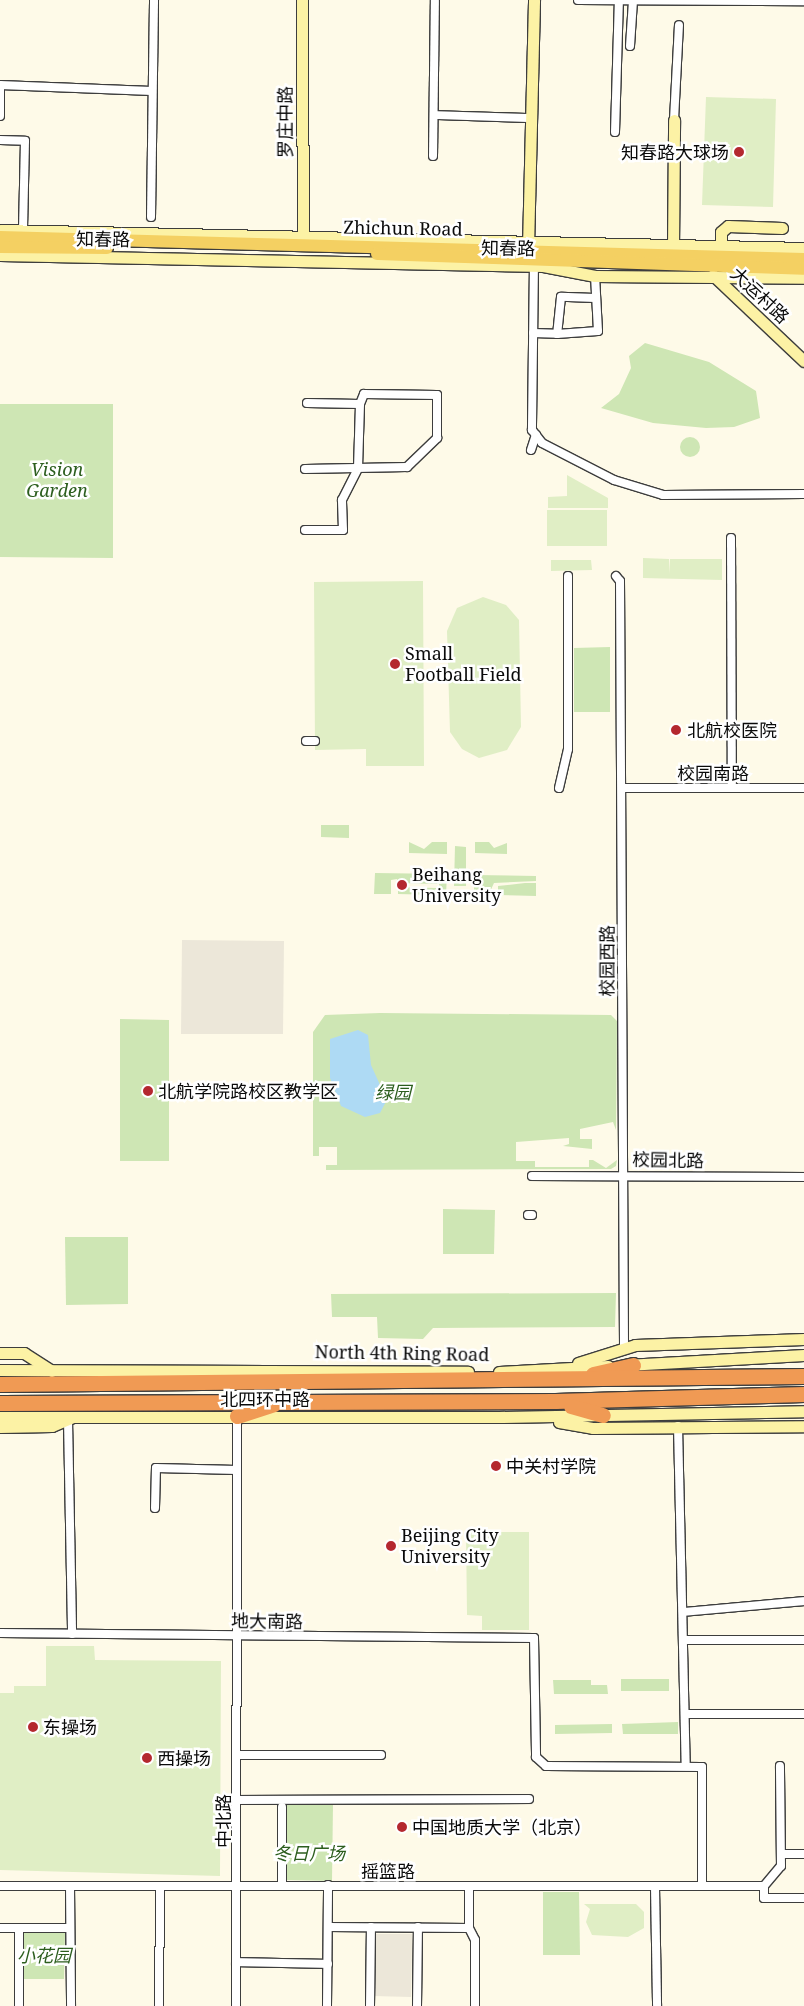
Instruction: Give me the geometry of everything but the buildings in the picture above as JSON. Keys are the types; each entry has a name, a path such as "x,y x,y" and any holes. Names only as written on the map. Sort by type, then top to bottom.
{"highway":[{"path":"555,1381 633,1365"},
{"path":"215,1374 284,1379"},
{"name":"North 4th Ring Road","path":"0,1384 284,1379 555,1381 804,1376"},
{"path":"0,1403 287,1399 555,1402 804,1394"},
{"path":"237,1416 287,1399"},
{"path":"555,1402 603,1415"}],"main road":[{"name":"Zhichun Road","path":"0,237 302,243 717,261 804,269"},
{"name":"Zhichun Road","path":"0,246 302,243"},
{"name":"Zhichun Road","path":"717,261 804,259"}],"street":[{"path":"151,217 154,0"},
{"name":"罗庄中路","path":"302,0 302,243"},
{"path":"434,156 435,0"},
{"path":"534,0 531,118 532,430 536,436 614,480 663,495 804,494"},
{"path":"578,0 804,1"},
{"path":"615,132 619,0"},
{"path":"630,46 633,1"},
{"path":"673,248 674,120 679,25"},
{"path":"0,116 0,85 152,91"},
{"path":"434,115 531,118"},
{"path":"0,140 25,141 23,230"},
{"path":"717,261 722,232 728,226 782,228"},
{"name":"知春路","path":"0,230 531,253 596,276 804,248"},
{"name":"知春路","path":"0,255 531,253 673,248 717,261 804,278"},
{"name":"大运村路","path":"717,261 804,362"},
{"path":"533,333 598,332 595,298 596,276"},
{"path":"557,334 561,298 595,298"},
{"path":"305,469 358,468 407,467 437,438 437,395 364,394 360,404 358,468 342,500 343,530 305,530"},
{"path":"307,404 360,404"},
{"path":"531,450 536,436"},
{"path":"731,538 732,788"},
{"path":"559,788 568,750 568,576"},
{"name":"校园西路","path":"616,576 620,581 624,1348"},
{"path":"306,741 315,741"},
{"name":"校园南路","path":"622,788 804,788"},
{"name":"校园北路","path":"532,1176 804,1177"},
{"path":"565,1367 624,1348 804,1339"},
{"path":"0,1353 24,1353 53,1372"},
{"name":"North 4th Ring Road","path":"0,1370 215,1374 509,1372 565,1367 804,1355"},
{"path":"530,1417 804,1411"},
{"name":"中北路","path":"236,2006 239,1755 237,1416"},
{"name":"北四环中路","path":"0,1417 530,1417"},
{"path":"530,1417 593,1428 804,1426"},
{"path":"0,1427 52,1426 73,1418 72,1634"},
{"path":"678,1426 686,1766 702,1766 702,1886"},
{"path":"155,1508 156,1468 237,1470"},
{"path":"683,1612 804,1601"},
{"name":"地大南路","path":"0,1633 534,1638 536,1757 546,1766 686,1766"},
{"path":"684,1640 804,1640"},
{"path":"685,1714 804,1714"},
{"path":"239,1755 381,1755"},
{"path":"780,1766 782,1866 764,1886 764,1898 804,1898"},
{"path":"238,1800 528,1799"},
{"path":"282,1807 282,1885"},
{"path":"781,1854 804,1854"},
{"path":"327,2006 328,1885"},
{"name":"摇篮路","path":"0,1886 328,1885 655,1888 764,1886"},
{"path":"70,1886 71,2006"},
{"path":"158,2006 160,1886"},
{"path":"469,1886 469,1928 475,1940 474,2006"},
{"path":"655,1888 657,2006"},
{"path":"328,1926 469,1928"},
{"path":"370,2006 371,1927"},
{"path":"417,2006 418,1927"},
{"path":"0,1928 70,1928"},
{"path":"19,1928 19,2006"},
{"path":"236,1962 328,1964"}],"green space":[{"name":"知春路大球场","path":"706,97 776,99 773,207 702,205"},
{"path":"645,343 709,362 756,391 760,418 734,427 706,428 653,423 601,408 619,394 631,368 629,356"},
{"name":"Vision Garden","path":"0,404 113,404 113,558 0,557"},
{"path":"690,437 697,440 700,447 697,454 690,457 683,454 680,447 683,440"},
{"path":"567,475 608,498 608,508 548,508 548,497 567,496"},
{"path":"547,510 607,510 607,546 547,546"},
{"path":"643,558 669,559 669,574 670,559 722,559 722,580 643,578"},
{"path":"551,560 591,560 592,570 551,571"},
{"path":"423,581 424,766 366,766 366,749 315,750 314,582"},
{"path":"483,597 506,605 519,620 521,727 507,750 479,758 462,749 450,732 447,631 457,608"},
{"path":"610,647 610,712 574,712 574,648"},
{"path":"321,825 349,825 349,838 321,837"},
{"path":"409,842 424,849 432,842 447,842 447,854 409,853"},
{"path":"475,842 489,842 494,848 507,843 507,854 475,853"},
{"path":"455,846 466,847 466,886 454,886"},
{"path":"375,873 447,874 446,895 440,895 439,884 397,883 397,879 391,880 391,894 374,894"},
{"path":"474,875 536,876 536,881 494,883 488,896 474,895"},
{"path":"536,883 536,896 498,895 498,886"},
{"path":"398,887 436,888 436,895 398,894"},
{"name":"绿园","path":"380,1013 611,1015 617,1021 616,1130 613,1122 580,1129 580,1139 592,1139 592,1149 563,1146 569,1144 569,1138 516,1142 516,1161 535,1161 535,1167 589,1167 589,1160 593,1160 606,1168 617,1160 616,1166 611,1169 326,1170 326,1165 337,1165 337,1147 319,1147 319,1156 313,1156 313,1032 325,1015"},
{"path":"120,1019 169,1020 169,1161 120,1161"},
{"path":"443,1209 495,1210 494,1254 443,1254"},
{"path":"65,1237 128,1237 128,1304 66,1305"},
{"path":"616,1293 615,1327 433,1328 423,1339 378,1338 377,1317 332,1317 331,1294"},
{"path":"466,1532 529,1532 529,1630 482,1630 482,1616 467,1615"},
{"path":"46,1646 94,1646 95,1660 221,1661 220,1876 0,1870 0,1693 14,1693 14,1686 46,1686"},
{"path":"621,1679 669,1679 669,1691 621,1691"},
{"path":"553,1680 591,1680 591,1685 607,1685 608,1694 554,1694"},
{"path":"678,1722 678,1734 623,1734 622,1724"},
{"path":"612,1724 612,1733 555,1734 555,1725"},
{"name":"冬日广场","path":"286,1804 333,1804 332,1881 285,1880"},
{"path":"543,1892 579,1892 580,1955 543,1955"},
{"path":"584,1904 636,1904 644,1912 644,1928 628,1937 592,1935 586,1922 590,1909"},
{"name":"小花园","path":"23,1931 65,1932 64,1979 23,1979"}],"shaded area":[{"path":"182,940 284,941 283,1034 181,1034"},
{"path":"374,1934 412,1934 411,1997 373,1996"}],"water":[{"path":"358,1030 368,1035 371,1065 381,1087 390,1094 380,1113 365,1117 341,1106 330,1078 330,1039"}],"place":[{"name":"知春路大球场","path":"739,152"},
{"name":"Small Football Field","path":"395,664"},
{"name":"北航校医院","path":"676,730"},
{"name":"Beihang University","path":"402,885"},
{"name":"北航学院路校区教学区","path":"148,1091"},
{"name":"中关村学院","path":"496,1466"},
{"name":"Beijing City University","path":"391,1546"},
{"name":"东操场","path":"33,1727"},
{"name":"西操场","path":"147,1758"},
{"name":"中国地质大学（北京）","path":"402,1827"}]}
